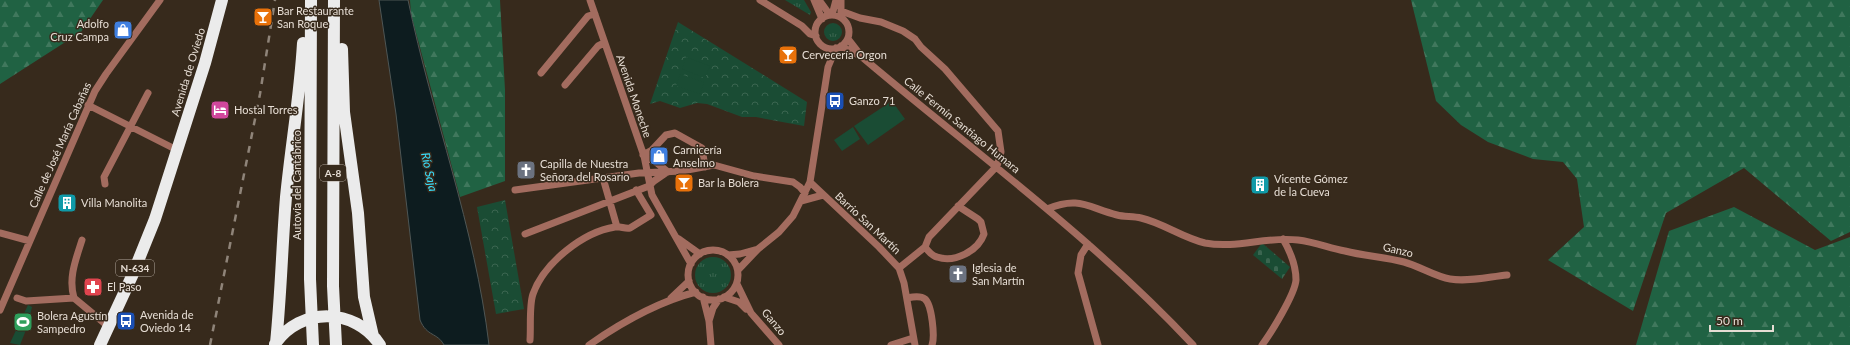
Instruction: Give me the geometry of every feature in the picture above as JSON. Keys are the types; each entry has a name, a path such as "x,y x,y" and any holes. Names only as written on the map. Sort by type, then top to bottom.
{"highway":[{"name":"Avenida de Oviedo","path":"100,345 147,241 177,150 222,0"},
{"path":"275,344 280,307 286,197 302,62 305,0"},
{"name":"Autovía del Cantábrico","path":"311,0 310,264 313,345"},
{"name":"A-8","path":"334,0 333,239 336,345"},
{"path":"341,0 344,112 358,213 364,297 376,340"},
{"path":"275,344 292,326 307,319 326,316 346,319 361,326 376,340"}],"street":[{"name":"Calle de José María Cabañas","path":"0,310 88,105 106,74 160,0"},
{"name":"Avenida Moneche","path":"590,0 643,156 649,186 655,200 678,238 691,264"},
{"path":"760,0 802,26 810,34 816,36"},
{"path":"814,0 822,19"},
{"path":"819,0 831,15"},
{"path":"831,15 836,0"},
{"path":"828,64 838,47 848,39 848,24 841,14 841,0"},
{"path":"541,73 588,16 595,14"},
{"path":"838,47 826,47 818,40 816,36 816,26 822,19 831,15 841,14 880,22 903,31 915,39 921,47 945,69 998,132 1002,152 997,166"},
{"path":"802,26 816,26"},
{"name":"Calle Fermín Santiago Humara","path":"848,39 862,57 922,108 997,166 1088,244 1161,311 1193,345"},
{"path":"565,85 598,46 604,43"},
{"path":"738,270 758,249 779,232 792,216 810,182 828,64 826,47"},
{"name":"Calle Fermín Santiago Humara","path":"838,47 862,57"},
{"path":"105,184 104,177 148,93"},
{"path":"88,105 177,150"},
{"path":"668,172 657,163 643,156 652,150 666,136 675,133 702,148 705,167"},
{"path":"515,190 603,178 646,169 657,163"},
{"path":"646,169 682,172 714,165 754,176 793,182 800,186 805,193"},
{"name":"Barrio San Martín","path":"899,268 925,247 929,237 997,166"},
{"path":"525,234 649,186 668,172"},
{"path":"603,178 617,227"},
{"name":"Barrio San Martín","path":"810,182 879,246 899,268 904,283 914,342"},
{"path":"530,340 533,295 545,271 560,255 581,241 600,231 617,227 630,228 651,215 636,190"},
{"name":"Barrio San Martín","path":"801,201 823,195"},
{"path":"1047,209 1061,204 1074,202 1091,205 1117,215 1140,218 1196,240 1222,245 1237,245 1257,240 1284,239 1294,264 1296,281 1292,293 1262,345"},
{"path":"925,247 936,257 947,258 965,255 978,244 984,234 981,222 958,206"},
{"path":"0,233 30,240"},
{"name":"Avenida Moneche","path":"678,238 700,254"},
{"name":"Ganzo","path":"1284,239 1317,242 1345,252 1404,262 1447,279 1460,280 1507,275"},
{"path":"82,240 73,266 72,291 74,298 109,327"},
{"path":"1088,244 1081,255 1078,273 1098,345"},
{"path":"728,255 740,254 758,249"},
{"path":"709,321 713,308 736,284 738,270 734,260 728,255 717,250 700,254 691,264 689,281 696,292 703,297 711,299 722,298"},
{"path":"670,299 689,281"},
{"name":"Ganzo","path":"736,284 751,312"},
{"path":"589,345 626,321 670,299 696,292"},
{"path":"703,297 709,321 711,345"},
{"path":"907,298 920,297 929,305 934,338 932,345"},
{"path":"17,298 26,301 74,298"},
{"name":"Ganzo","path":"722,298 739,302 751,312 779,345"},
{"path":"891,345 914,342"}],"green space":[{"path":"0,0 103,0 81,32 0,84"},
{"path":"410,0 500,0 505,90 505,181 460,197 411,14"},
{"path":"785,0 804,0 811,12 810,15"},
{"path":"1411,0 1850,0 1850,232 1831,241 1744,168 1666,213 1633,311 1548,260 1584,227 1577,179 1563,162 1533,159 1488,142 1461,125 1436,101"},
{"path":"678,22 807,102 804,126 756,117 742,117 707,104 697,103 680,108 660,101 650,104"},
{"path":"833,23 837,24 841,28 841,36 837,40 833,41 829,40 825,36 824,32 825,28 829,24"},
{"path":"686,57 710,66 705,78 682,69"},
{"path":"680,74 704,82 700,94 676,86"},
{"path":"892,101 905,119 868,145 854,126"},
{"path":"853,127 860,139 842,151 834,140"},
{"path":"505,200 524,309 496,314 477,207"},
{"path":"1734,207 1815,250 1850,237 1850,345 1636,345 1669,231"},
{"path":"1262,243 1290,267 1282,279 1253,255"},
{"path":"713,257 726,262 731,275 726,288 713,293 700,288 695,275 700,262"},
{"name":"Bolera Agustín Sampedro","path":"28,305 32,307 28,325 20,345 10,343"}],"water":[{"name":"Río Saja","path":"379,0 408,0 429,86 464,215 474,258 489,345 444,345 438,338 426,329 420,320 396,114"}],"railway":[{"path":"210,345 260,94 275,0"}],"place":[{"name":"Bar Restaurante San Roque","path":"263,17"},
{"name":"Adolfo Cruz Campa","path":"123,30"},
{"name":"Cervecería Orgon","path":"788,55"},
{"name":"Ganzo 71","path":"835,101"},
{"name":"Hostal Torres","path":"220,110"},
{"name":"Carnicería Anselmo","path":"659,156"},
{"name":"Capilla de Nuestra Señora del Rosario","path":"526,170"},
{"name":"Bar la Bolera","path":"684,183"},
{"name":"Vicente Gómez de la Cueva","path":"1260,185"},
{"name":"Villa Manolita","path":"67,203"},
{"name":"Iglesia de San Martín","path":"958,274"},
{"name":"El Paso","path":"93,287"},
{"name":"Avenida de Oviedo 14","path":"126,321"},
{"name":"Bolera Agustín Sampedro","path":"23,322"}]}
